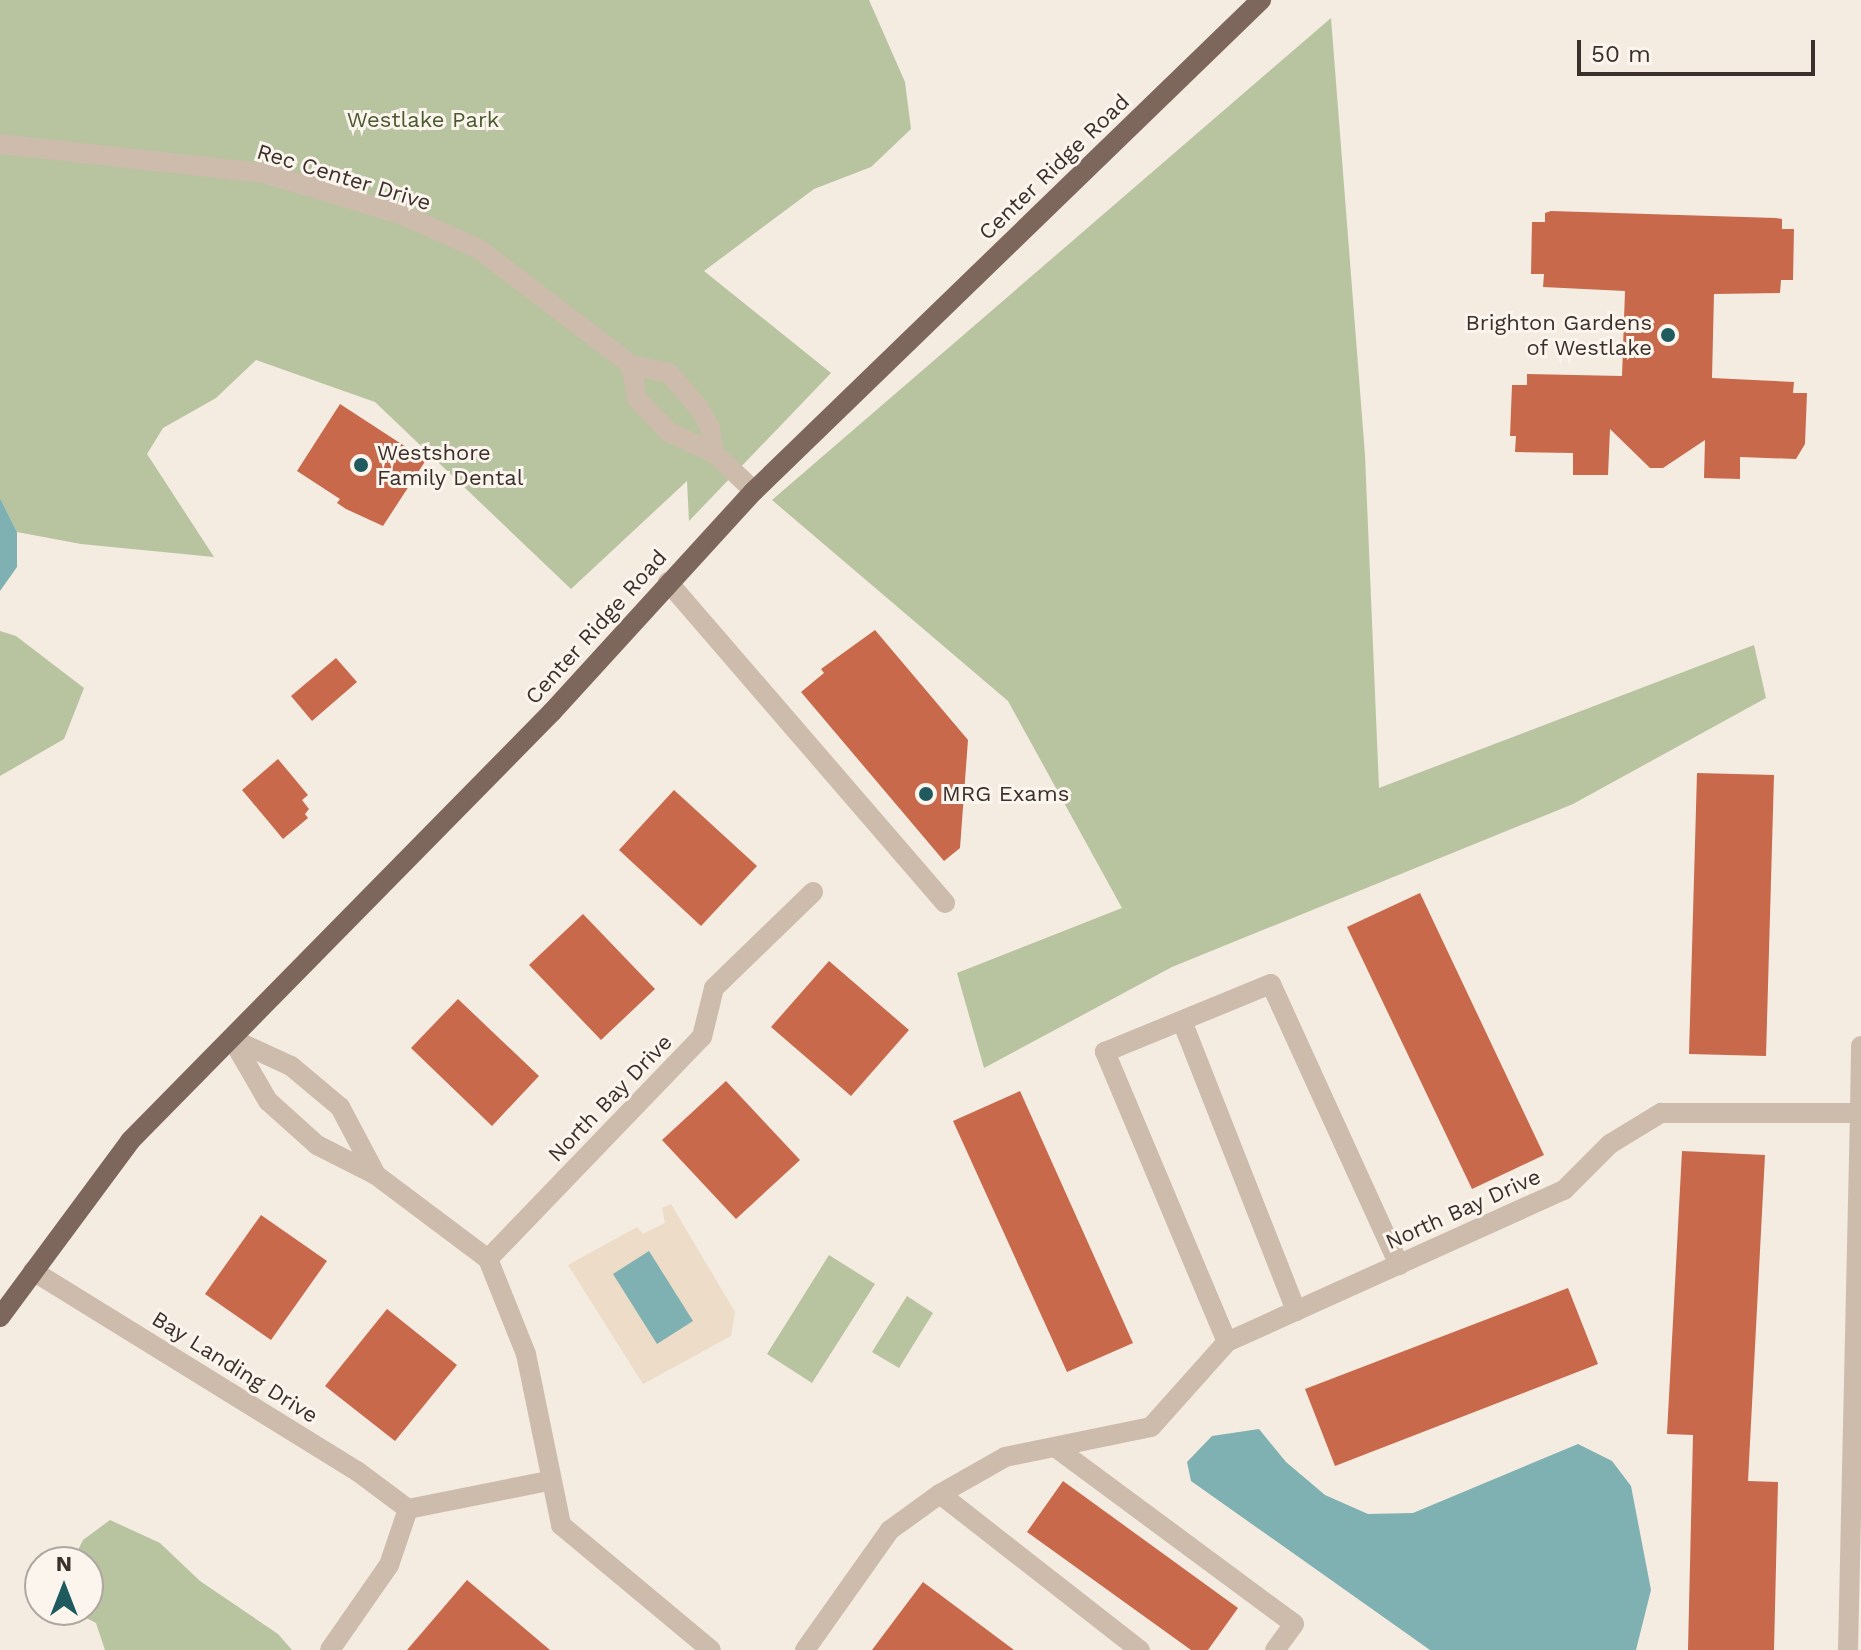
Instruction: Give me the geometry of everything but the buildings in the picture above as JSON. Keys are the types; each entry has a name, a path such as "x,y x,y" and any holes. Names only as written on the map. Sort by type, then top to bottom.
{"main road":[{"name":"Center Ridge Road","path":"0,1317 130,1141 552,712 754,491 1261,0"}],"street":[{"name":"Rec Center Drive","path":"0,144 264,173 403,215 479,249 631,365 669,373 699,408 710,428 714,453"},
{"path":"631,365 637,399 669,432 714,453 754,491"},
{"path":"668,582 945,903"},
{"name":"North Bay Drive","path":"488,1259 702,1037 714,988 813,892"},
{"path":"1227,1342 1105,1052 1271,984 1399,1265"},
{"path":"1182,1021 1296,1311"},
{"path":"232,1039 291,1066 340,1107 376,1175"},
{"path":"232,1039 268,1101 317,1145 376,1175 488,1259 526,1354 548,1481 561,1525 711,1650"},
{"path":"1848,1650 1861,1046"},
{"name":"North Bay Drive","path":"805,1650 890,1530 940,1494 1005,1457 1151,1427 1227,1342 1564,1190 1610,1144 1661,1113 1860,1113"},
{"name":"Bay Landing Drive","path":"33,1271 357,1471 408,1509"},
{"path":"1055,1447 1294,1624 1275,1650"},
{"path":"330,1650 389,1565 408,1509 548,1481"},
{"path":"940,1494 1140,1650"}],"green space":[{"name":"Westlake Park","path":"0,0 869,0 905,82 911,129 871,167 814,189 704,271 831,373 689,521 687,481 571,589 375,402 256,360 216,398 163,428 147,454 214,557 81,544 17,532 0,498"},
{"path":"1331,18 1365,455 1379,788 1754,645 1766,698 1573,804 1172,967 984,1068 957,973 1122,908 1008,701 772,500"},
{"path":"0,631 16,636 84,688 64,739 0,776"},
{"path":"829,1255 875,1284 812,1383 767,1354"},
{"path":"907,1296 933,1313 899,1368 872,1352"},
{"path":"110,1520 160,1543 200,1581 278,1634 292,1650 105,1650 97,1626 104,1626 104,1546 80,1546 83,1540"}],"shaded area":[{"path":"671,1204 735,1312 731,1336 643,1384 568,1265 637,1227 643,1234 665,1223 662,1208"}],"water":[{"path":"0,498 17,532 17,567 0,591"},
{"path":"649,1251 693,1321 657,1344 613,1274"},
{"path":"1259,1429 1286,1462 1325,1495 1368,1514 1413,1513 1578,1444 1612,1461 1631,1486 1651,1590 1636,1650 1430,1650 1191,1481 1187,1462 1212,1436"}],"place":[{"name":"Brighton Gardens of Westlake","path":"1668,335"},
{"name":"Westshore Family Dental","path":"361,465"},
{"name":"MRG Exams","path":"926,794"}]}
